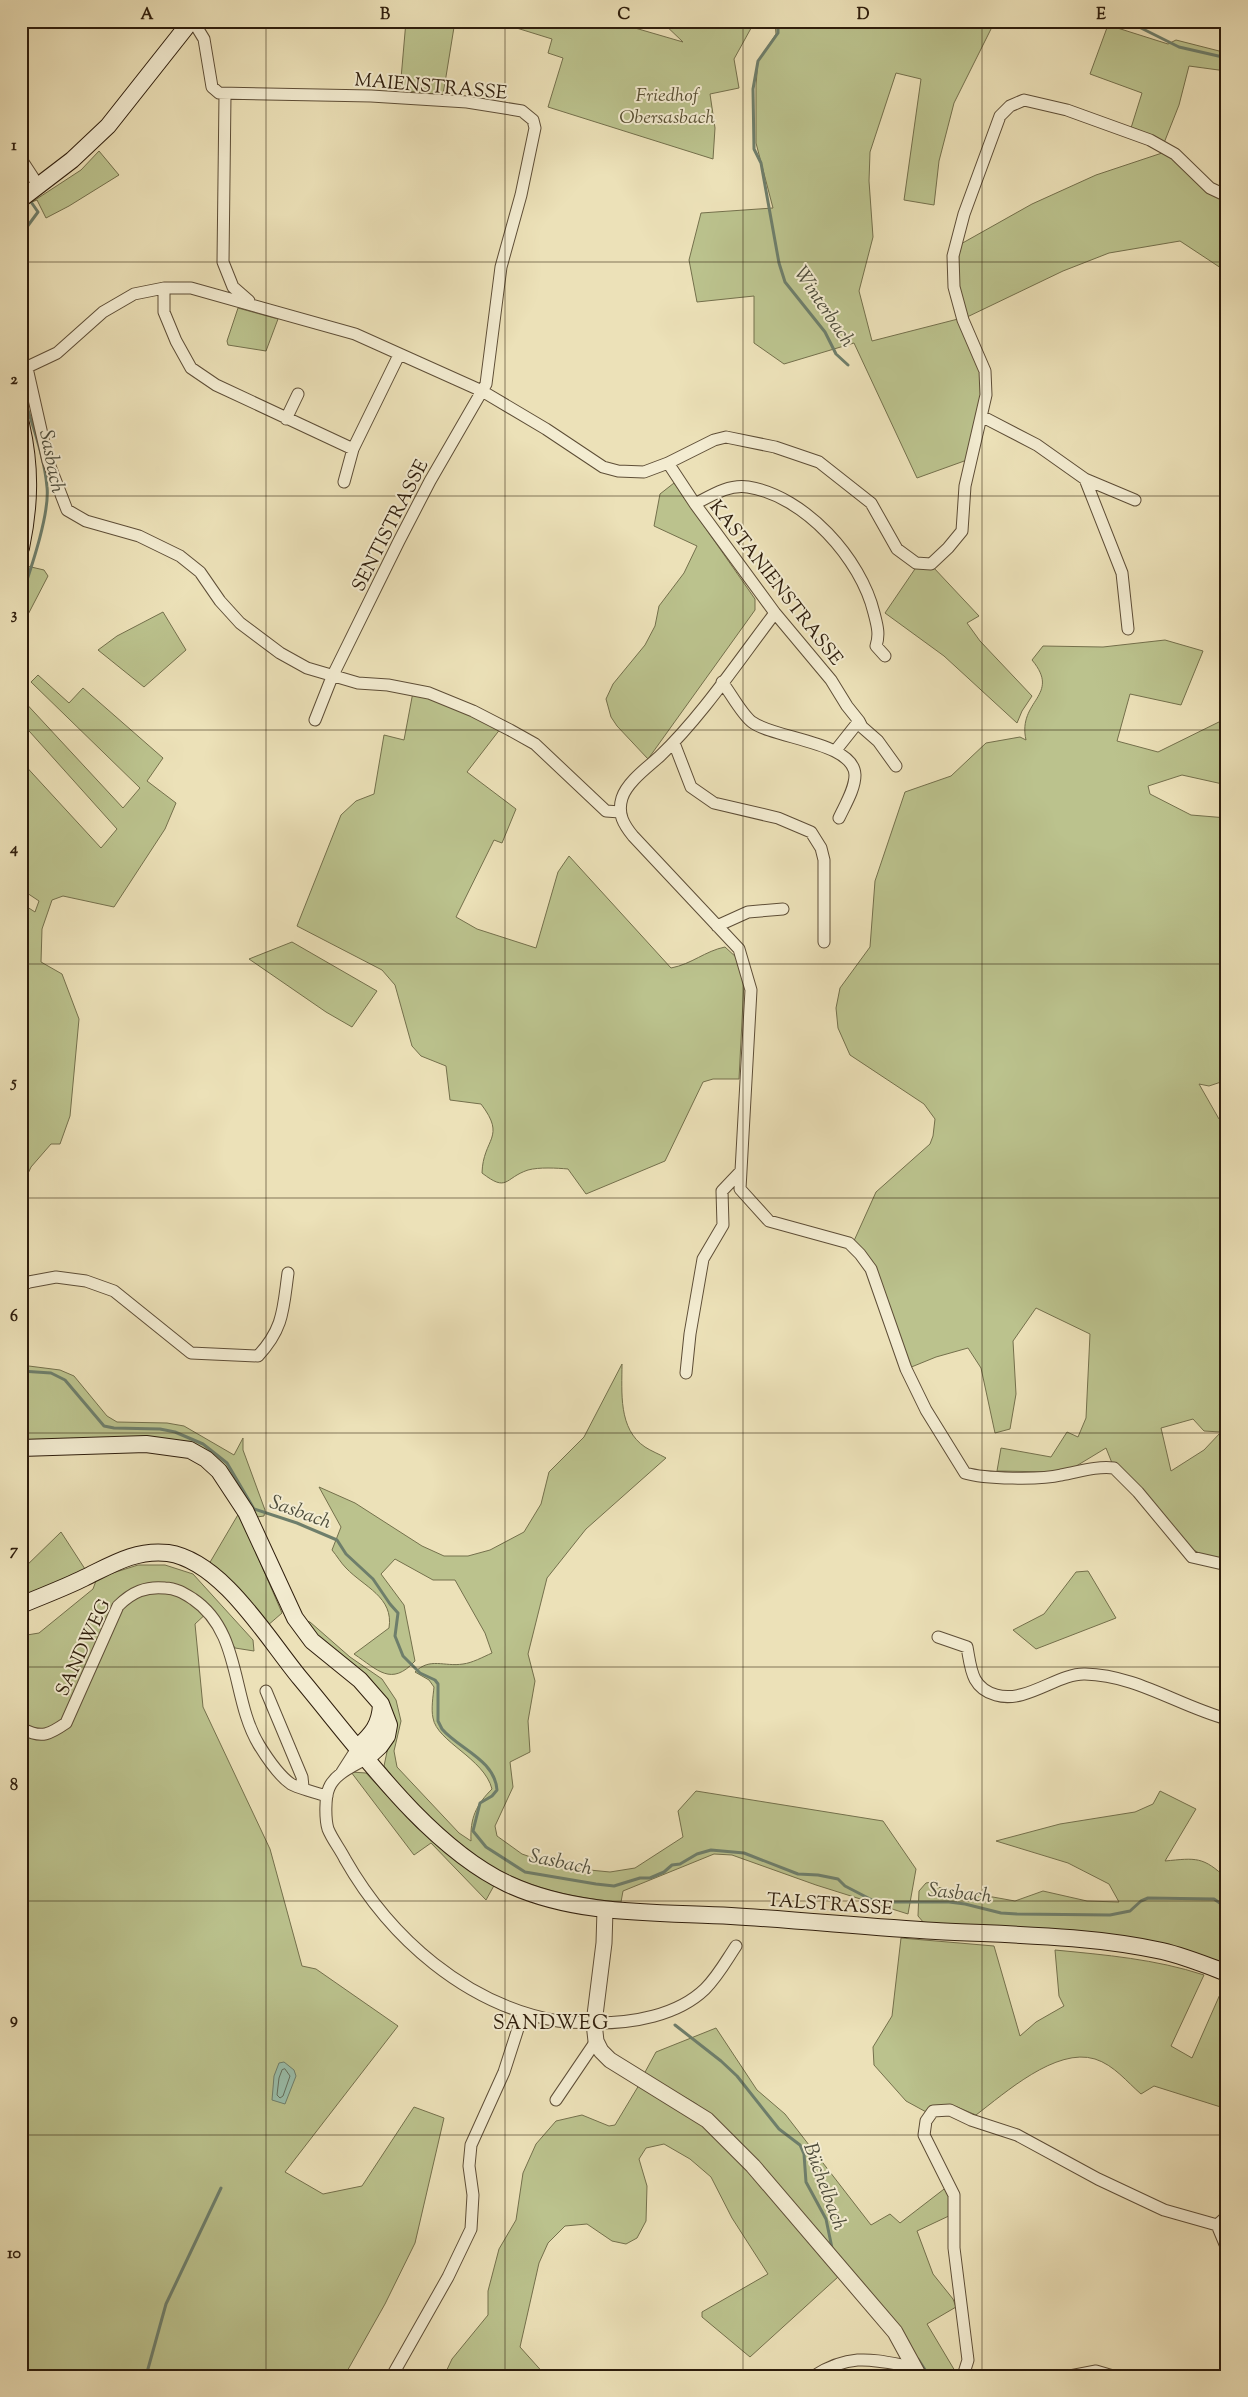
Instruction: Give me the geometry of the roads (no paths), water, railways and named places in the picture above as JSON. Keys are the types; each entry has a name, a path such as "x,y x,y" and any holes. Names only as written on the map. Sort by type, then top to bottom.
{"main road":[{"path":"29,192 72,160 108,126 192,21"},
{"path":"21,424 30,472 30,498 21,548"},
{"path":"21,1448 146,1444 190,1450 206,1459 219,1471 246,1512 296,1618 312,1641 360,1680 381,1704 378,1725 362,1752"},
{"name":"TALSTRASSE","path":"21,1605 86,1577 115,1561 141,1554 169,1553 195,1562 213,1575 242,1605 362,1752 428,1827 458,1852 508,1884 553,1900 605,1910 745,1917 1102,1942 1162,1951 1227,1973"}],"street":[{"path":"192,21 204,39 212,87 215,91 225,95 223,262 238,293 257,306"},
{"name":"MAIENSTRASSE","path":"225,95 406,98 467,102 522,111 529,114 533,120 535,136 501,267 488,376 482,391"},
{"path":"620,812 606,812 534,744 473,711 429,693 388,685 358,683 332,677 307,668 280,653 240,623 220,602 200,572 180,556 138,536 86,521 67,510 48,461 24,369 57,353 102,312 134,294 164,288 191,288 355,334 482,391 603,466 618,471 644,472 668,463 714,440 726,437 775,447 819,462 871,503 897,549 916,563 932,564 962,531 966,486 983,416 986,395 985,371 963,320 954,287 953,256 964,214 1000,116 1010,106 1024,100 1067,110 1150,140 1175,154 1210,188 1227,196"},
{"path":"21,159 29,192"},
{"path":"164,288 164,312 190,368 216,385 353,450"},
{"path":"344,482 353,450 399,355"},
{"name":"SENTISTRASSE","path":"315,720 332,677 428,486 482,391"},
{"path":"286,419 298,394"},
{"path":"983,416 1037,445 1085,480 1135,500"},
{"name":"KASTANIENSTRASSE","path":"668,463 695,504 775,613 831,680 862,727 878,741 896,766"},
{"path":"1085,480 1122,573 1128,629"},
{"path":"695,504 724,488 746,486 771,492 804,514 831,536 857,571 870,594 880,635 876,646 885,656"},
{"path":"775,613 674,743 635,781 622,797 620,812 623,824 628,830 739,949 751,990 740,1189 769,1221 849,1243 871,1269 906,1369 926,1410 964,1473 978,1477 1058,1476 1098,1466 1114,1468 1138,1492 1192,1556 1227,1565"},
{"path":"722,682 751,721 780,735 836,750 853,764 855,776 839,818"},
{"path":"836,750 859,721"},
{"path":"674,743 691,787 714,803 778,818 811,832 821,848 824,860 824,942"},
{"path":"718,926 748,912 782,909"},
{"path":"686,1373 690,1334 703,1258 722,1225 722,1191 741,1171"},
{"path":"21,1286 29,1282 56,1277 86,1281 114,1291 191,1353 258,1356 266,1348 282,1320 288,1273"},
{"name":"SANDWEG","path":"23,1729 35,1735 52,1733 66,1723 118,1606 130,1594 152,1586 170,1588 196,1601 216,1620 227,1641 247,1719 259,1745 280,1774 292,1785 326,1796"},
{"path":"938,1637 966,1647 974,1680 984,1689 998,1696 1024,1694 1059,1680 1084,1674 1130,1681 1205,1714 1227,1720"},
{"path":"266,1691 302,1777 303,1787"},
{"path":"362,1752 329,1787 326,1796 328,1828 364,1889 398,1932 458,1982 523,2013 559,2021 624,2023 658,2014 681,2005 704,1990 719,1973 736,1946"},
{"path":"605,1910 604,1942 594,2022 596,2041 601,2051 610,2060 707,2120 721,2131 895,2332 916,2372"},
{"path":"392,2376 448,2277 470,2229 473,2195 469,2166 471,2145 504,2072 523,2013"},
{"path":"556,2100 596,2041"},
{"path":"963,2376 968,2360 954,2248 954,2195 924,2135 926,2122 933,2112 950,2110 971,2120 1017,2135 1098,2179 1164,2210 1217,2225"},
{"path":"1217,2225 1227,2216"},
{"path":"1217,2225 1227,2249"},
{"path":"814,2376 832,2364 861,2358 916,2372"},
{"path":"1070,2376 1096,2372 1113,2376"}],"water":[{"path":"284,2062 294,2070 296,2076 285,2104 272,2100 274,2076 279,2063"}],"waterway":[{"name":"Winterbach","path":"778,21 778,33 758,61 753,89 754,149 761,163 779,263 785,282 825,332 836,354 848,365"},
{"path":"1127,21 1179,47 1227,58"},
{"name":"Sasbach","path":"21,235 38,212 29,199"},
{"name":"Sasbach","path":"21,387 43,462 47,487 42,527 21,598"},
{"name":"Sasbach","path":"21,1371 51,1373 65,1380 104,1426 160,1429 175,1432 203,1444 227,1463 254,1509 297,1523 337,1540 346,1554 373,1579 398,1613 395,1636 403,1656 420,1673 435,1680 438,1684 438,1721 442,1729 483,1763 495,1780 497,1790 492,1796 480,1803 473,1831 486,1847 525,1872 614,1886 640,1878 650,1878 664,1872 672,1865 680,1864 697,1854 711,1850 744,1853 798,1874 838,1879 845,1886 872,1900 884,1902 949,1902 1001,1913 1017,1914 1110,1915 1130,1911 1141,1901 1148,1898 1214,1899 1227,1908"},
{"name":"Büchelbach","path":"675,2025 737,2076 779,2129 800,2145 804,2154 806,2182 826,2219 832,2248"},
{"path":"146,2376 166,2304 221,2188"},
{"name":"Büchelbach","path":"918,2359 929,2376"}],"district":[{"name":"SANDWEG","path":"551,2022"}],"park label":[{"name":"Friedhof Obersasbach","path":"667,105"}]}
